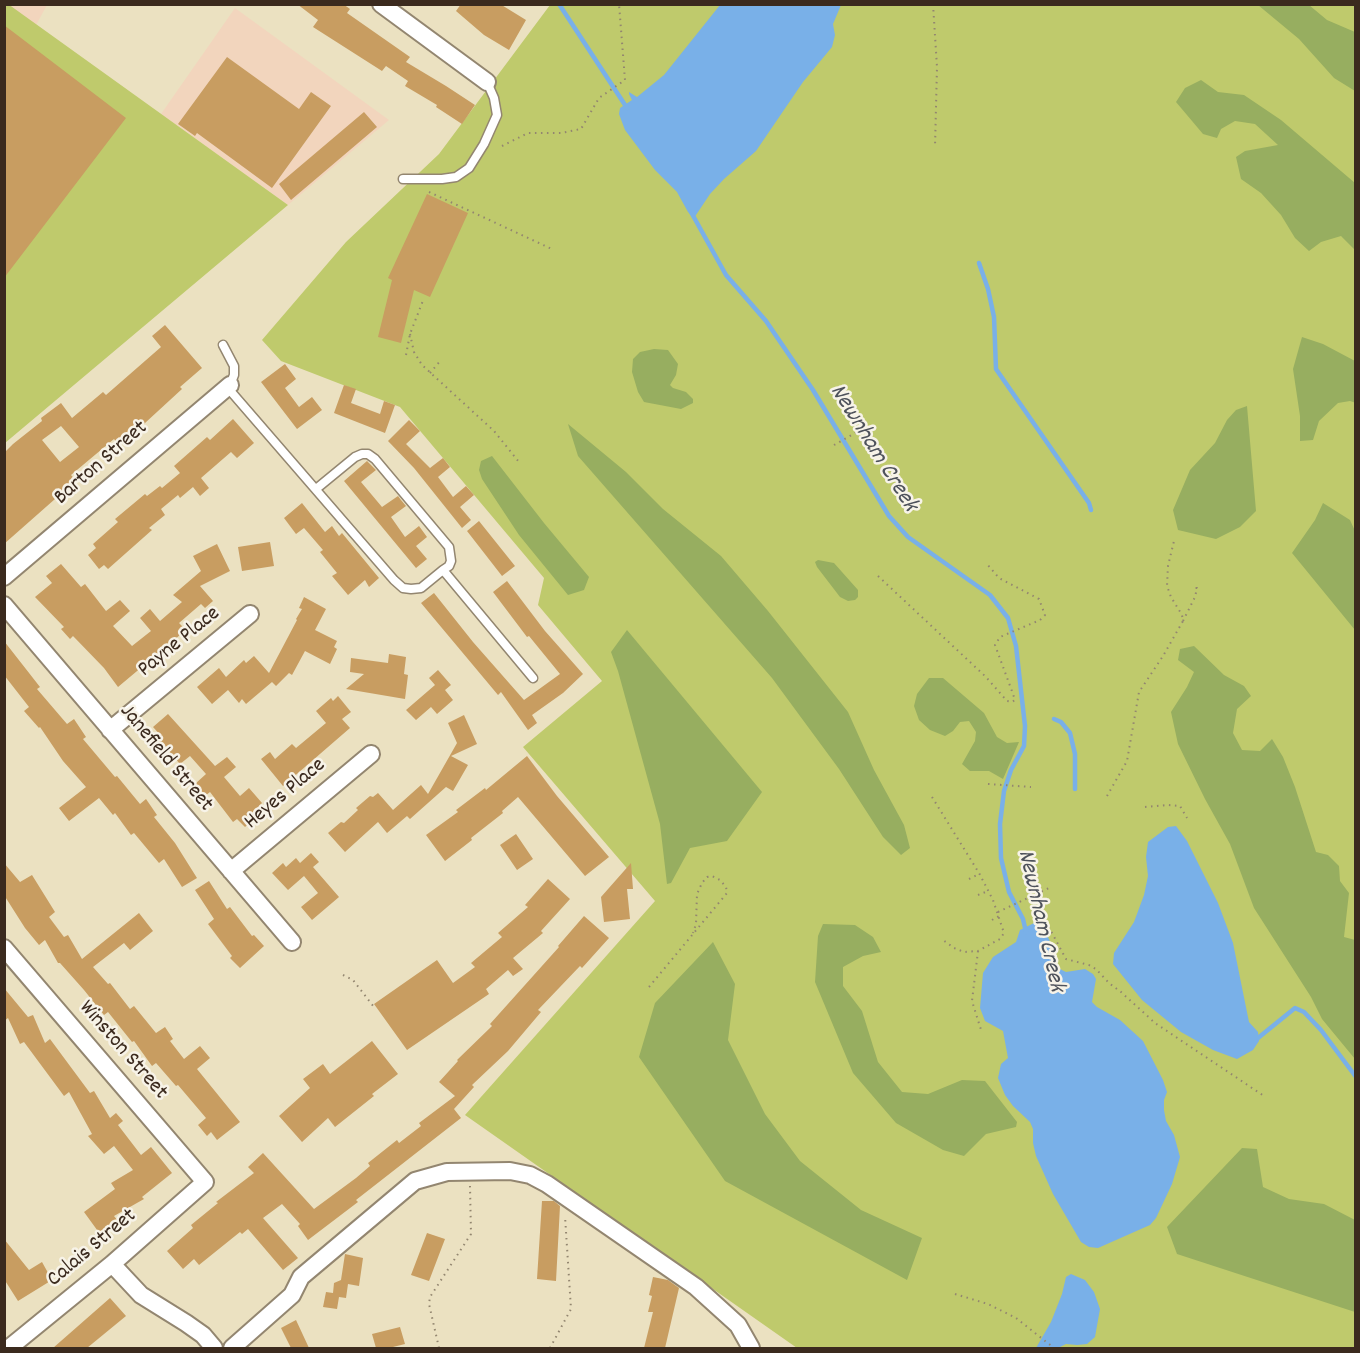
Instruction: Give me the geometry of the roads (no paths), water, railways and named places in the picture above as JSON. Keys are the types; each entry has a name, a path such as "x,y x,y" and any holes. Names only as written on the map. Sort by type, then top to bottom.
{"street":[{"path":"381,4 486,82"},
{"name":"Barton Street","path":"4,577 228,386"},
{"name":"Janefield Street","path":"4,605 292,942"},
{"name":"Payne Place","path":"110,730 250,614"},
{"name":"Heyes Place","path":"231,871 371,754"},
{"name":"Winston Street","path":"4,948 205,1182"},
{"path":"232,1348 292,1295 301,1276 415,1181 447,1172 510,1171 530,1175 567,1198 696,1287 738,1325 751,1348"},
{"name":"Calais Street","path":"9,1343 112,1263 205,1182"},
{"path":"112,1263 141,1295 203,1335 214,1348"}],"lane":[{"path":"403,179 456,177 469,168 484,144 497,115 494,98 486,82"},
{"path":"224,345 234,366 234,375 228,386 316,489 394,580 403,588 420,588 449,566 452,561 449,547 375,459 368,454 355,457 316,489"},
{"path":"443,570 533,678"}],"water":[{"path":"720,5 841,5 833,24 835,35 832,47 803,82 756,151 710,194 694,218 677,192 655,170 625,130 619,114 620,108 632,100 629,92 637,97 664,75"},
{"path":"1176,826 1187,841 1218,903 1233,943 1249,1022 1258,1032 1259,1041 1253,1050 1237,1059 1213,1050 1181,1032 1142,1000 1113,964 1114,953 1134,922 1144,895 1148,876 1146,857 1148,842 1168,827"},
{"path":"1034,923 1043,929 1049,939 1058,968 1066,972 1085,969 1093,974 1096,979 1092,1002 1120,1020 1143,1041 1167,1092 1164,1100 1166,1121 1174,1135 1180,1157 1172,1184 1156,1218 1150,1225 1098,1248 1089,1247 1081,1242 1053,1194 1036,1156 1030,1122 1005,1095 998,1078 1001,1064 1008,1058 1003,1031 985,1021 980,1008 983,973 993,957 1016,942 1020,930"},
{"path":"1071,1274 1085,1280 1094,1292 1100,1309 1095,1337 1087,1344 1036,1348 1051,1322 1066,1277"}],"waterway":[{"name":"Newnham Creek","path":"559,4 627,108"},
{"name":"Newnham Creek","path":"691,212 726,275 766,321 813,390 889,516 908,537 990,595 1008,618 1016,646 1025,726 1024,746 1011,770 1004,791 1000,824 1001,858 1009,892 1023,919 1026,932"},
{"path":"979,263 994,317 996,369 1089,503 1091,510"},
{"path":"1054,719 1061,722 1070,733 1075,754 1075,789"},
{"path":"1258,1038 1295,1008 1304,1012 1321,1030 1356,1077"}]}
